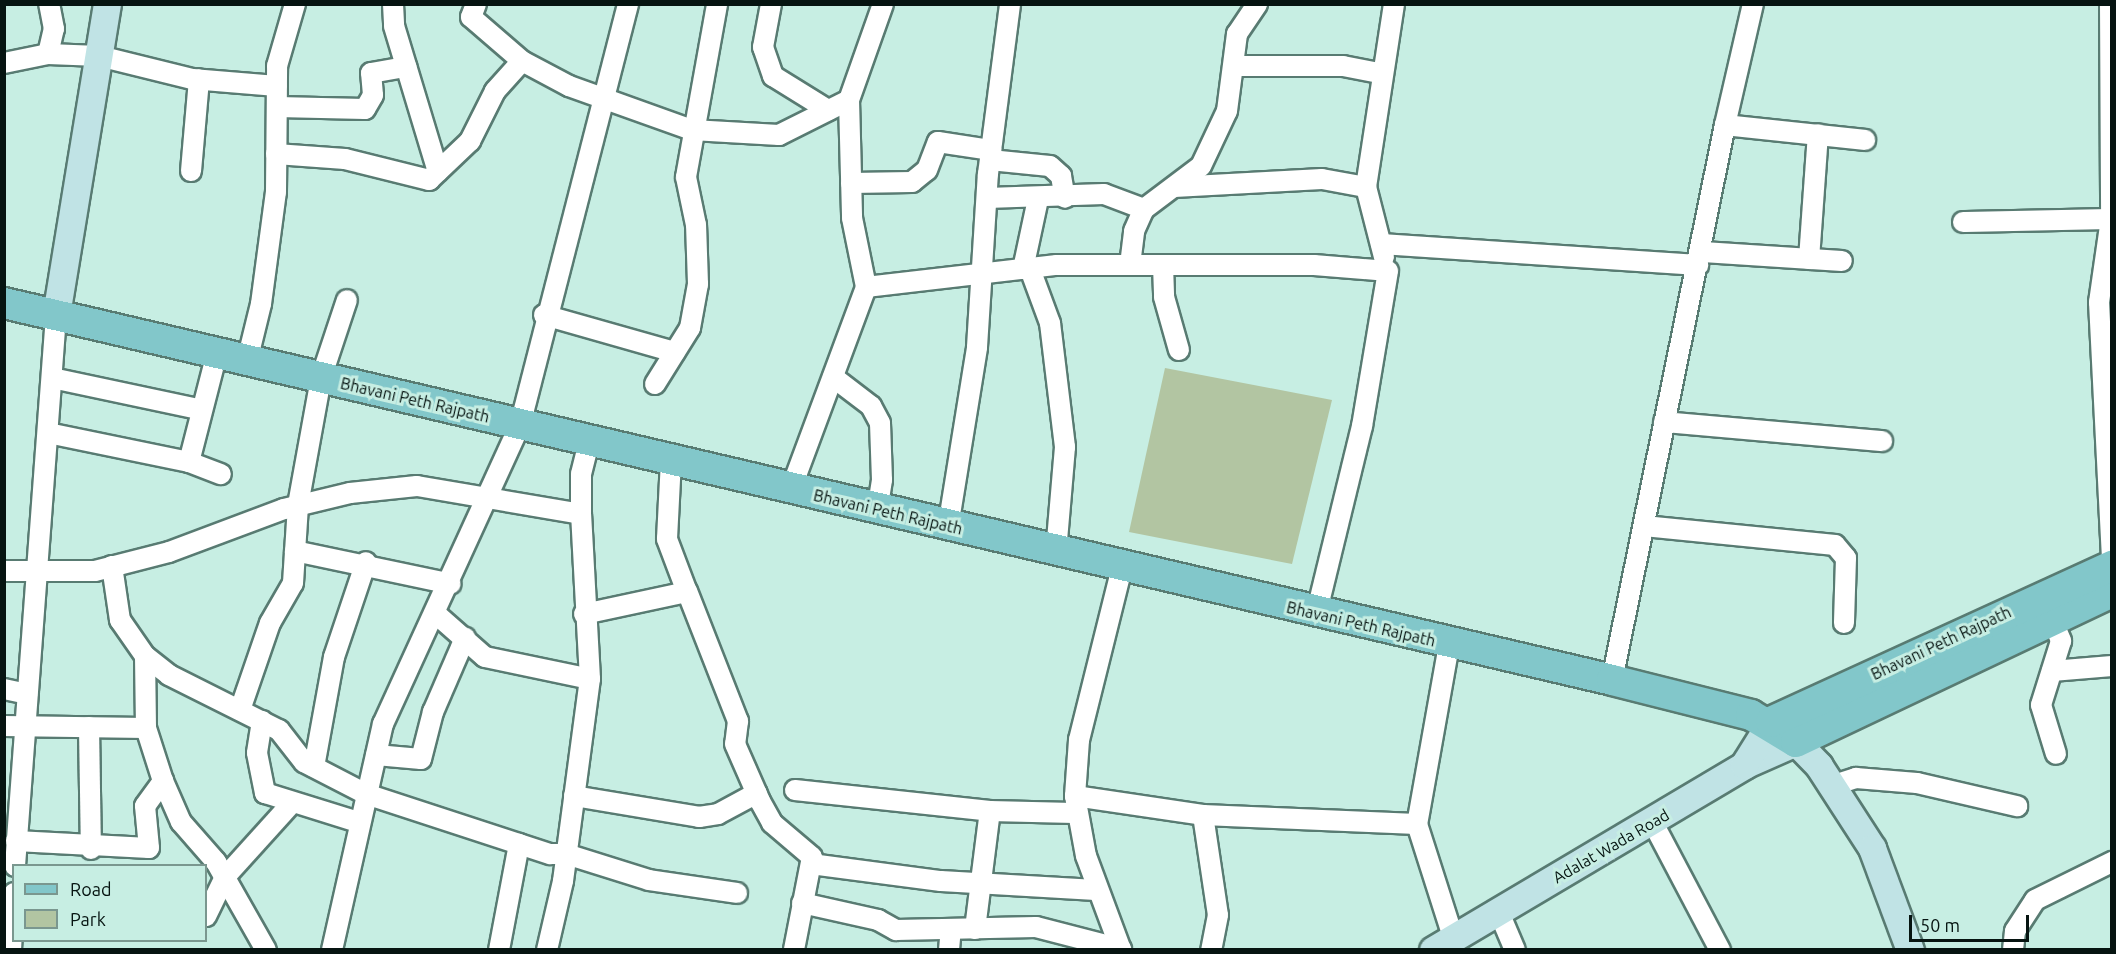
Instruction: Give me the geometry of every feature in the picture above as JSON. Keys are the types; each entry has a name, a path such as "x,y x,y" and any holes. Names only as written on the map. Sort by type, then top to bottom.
{"main road":[{"path":"56,315 107,4"},
{"name":"Bhavani Peth Rajpath","path":"4,303 1316,614 1612,680 1771,722 1796,742"},
{"name":"Bhavani Peth Rajpath","path":"1771,722 2112,566"},
{"path":"1744,765 1796,742 2051,617 2112,592"},
{"name":"Adalat Wada Road","path":"1443,943 1653,823 1744,765 1771,722"},
{"path":"1796,742 1834,785 1872,848 1910,950"}],"street":[{"path":"48,54 54,29 49,4"},
{"path":"247,361 261,304 276,154 277,86 296,4"},
{"path":"393,4 406,67 438,172"},
{"path":"476,4 471,17 522,61 605,101 692,130 779,135 849,100"},
{"path":"332,950 358,822 383,724 451,584 520,425 544,315 605,101 628,4"},
{"path":"655,384 690,328 698,284 696,225 686,177 692,130 717,4"},
{"path":"771,4 763,47 773,76 828,110"},
{"path":"791,489 866,287 851,183 849,100 883,4"},
{"path":"948,527 965,440 984,274 991,155 1010,4"},
{"path":"1130,265 1134,231 1144,208 1201,166 1227,111 1236,34 1257,4"},
{"path":"1316,614 1362,426 1388,271 1366,187 1380,73 1395,4"},
{"path":"1612,680 1700,258 1725,125 1754,4"},
{"path":"2110,4 2111,219 2099,302 2106,347 2112,555"},
{"path":"4,63 48,54 99,56 199,80 277,86"},
{"path":"276,154 345,159 429,180 470,141 495,91 522,61"},
{"path":"1234,66 1343,66 1380,73"},
{"path":"277,106 365,109 373,95 371,73 406,67"},
{"path":"192,171 199,80"},
{"path":"1725,125 1865,140"},
{"path":"1809,259 1818,134"},
{"path":"851,183 912,182 927,170 938,142 1050,166 1061,176 1065,198"},
{"path":"1174,187 1322,179 1366,187"},
{"path":"987,198 1038,199 1104,194 1144,208"},
{"path":"1038,199 1026,269 1050,323 1065,447 1056,552"},
{"path":"1963,222 2111,219"},
{"path":"1381,244 1700,258 1842,261"},
{"path":"866,287 1026,269 1130,265 1388,271"},
{"path":"1163,265 1164,297 1179,350"},
{"path":"240,710 270,622 293,583 298,505 321,378 347,300"},
{"path":"15,864 56,315"},
{"path":"544,315 675,352"},
{"path":"189,462 217,353"},
{"path":"832,377 871,406 880,423 882,480 877,510"},
{"path":"52,378 202,410"},
{"path":"1664,422 1882,441"},
{"path":"48,433 189,462 221,474"},
{"path":"547,950 566,854 590,679 584,614 581,514 581,474 589,442"},
{"path":"671,461 667,539 738,721 735,744 772,823 812,857 802,903 797,947"},
{"path":"4,571 112,567 298,505 417,486 581,514"},
{"path":"1644,526 1835,545 1845,558 1844,623"},
{"path":"295,551 366,562 451,584"},
{"path":"314,767 332,667 366,562"},
{"path":"112,567 120,620 145,656 169,675 279,730 314,767 366,794 519,844 566,854 649,880 737,893"},
{"path":"1121,949 1096,890 1075,804 1079,740 1122,568"},
{"path":"584,614 687,591"},
{"path":"436,614 484,657 590,679"},
{"path":"2051,617 2061,641 2041,705 2056,754"},
{"path":"376,755 421,759 433,712 465,638"},
{"path":"1443,943 1417,824 1449,645"},
{"path":"145,656 146,728 163,782 181,822 225,877 266,950"},
{"path":"2052,671 2112,666"},
{"path":"4,688 27,694"},
{"path":"262,721 257,753 265,793 291,804 358,822"},
{"path":"4,726 26,724 146,728"},
{"path":"89,727 91,849"},
{"path":"1834,785 1856,778 1917,783 2017,806"},
{"path":"16,841 91,849 149,848 145,806 163,782"},
{"path":"795,790 990,811 1075,804 1203,815 1417,824"},
{"path":"574,796 699,817 718,814 756,793"},
{"path":"207,914 225,877 291,804"},
{"path":"975,928 990,811"},
{"path":"1203,815 1218,915 1211,950"},
{"path":"1653,823 1720,950"},
{"path":"499,950 519,844"},
{"path":"2013,950 2015,931 2036,900 2112,862"},
{"path":"811,864 981,882 1096,890"},
{"path":"802,903 878,920 896,930 1036,927 1121,949"},
{"path":"1498,910 1515,950"},
{"path":"11,950 12,928"},
{"path":"949,950 951,929"}],"green space":[{"path":"1165,368 1332,400 1292,564 1129,532"}]}
